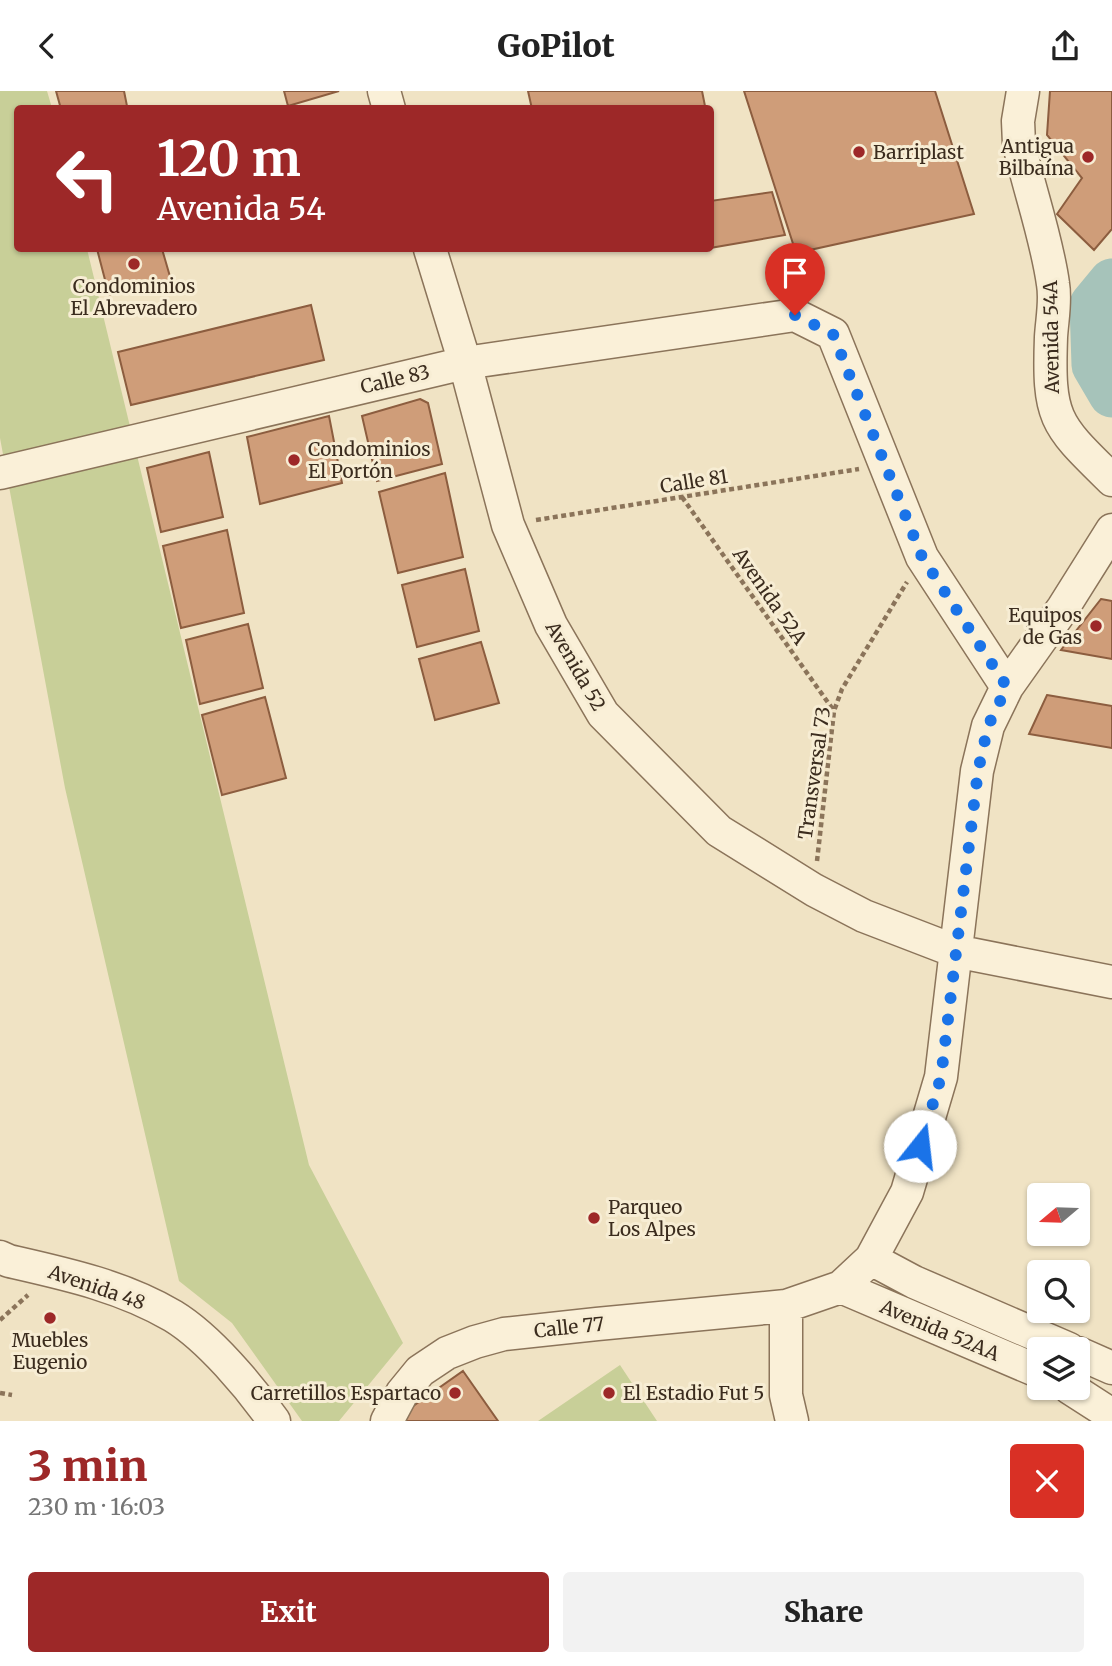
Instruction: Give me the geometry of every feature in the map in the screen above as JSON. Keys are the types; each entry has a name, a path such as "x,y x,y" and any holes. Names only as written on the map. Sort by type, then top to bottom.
{"street":[{"name":"Avenida 54A","path":"1023,91 1018,121 1019,144 1054,285 1050,377 1052,402 1058,421 1070,439 1112,480"},
{"name":"Avenida 52","path":"431,252 465,363 508,525 551,625 603,714 719,831 814,890 864,916 955,951 1112,982"},
{"name":"Calle 83","path":"0,473 465,363 795,315 833,334 884,465"},
{"path":"884,465 922,557 1007,687"},
{"path":"841,1287 871,1259 907,1192 941,1077 978,771 988,726 1007,687 1063,608 1112,530"},
{"name":"Avenida 48","path":"0,1257 75,1276 129,1294 175,1317 225,1361 274,1421"},
{"path":"871,1259 914,1282 1041,1337"},
{"name":"Calle 77","path":"387,1421 402,1392 420,1371 447,1353 475,1342 504,1335 583,1325 786,1306 841,1287"},
{"name":"Avenida 52AA","path":"841,1287 1027,1366"},
{"path":"786,1306 786,1395 792,1421"},
{"path":"1090,1358 1112,1368"},
{"path":"1089,1400 1112,1415"}],"path":[{"name":"Calle 81","path":"508,525 884,465"},
{"name":"Avenida 52A","path":"682,497 834,711"},
{"name":"Transversal 73","path":"814,890 834,711 842,689 922,557"},
{"path":"0,1393 12,1395"}],"green space":[{"path":"0,91 47,91 51,105 14,105 14,252 88,252 309,1165 403,1343 339,1421 302,1421 232,1323 179,1281 65,788 0,438"},
{"path":"1112,290 1112,368 1102,347 1105,298"},
{"name":"El Estadio Fut 5","path":"620,1365 657,1421 538,1421"}],"building":[{"path":"56,91 124,91 127,105 60,105"},
{"path":"284,91 339,91 291,105 288,105"},
{"path":"528,91 702,91 705,105 531,105"},
{"name":"Barriplast","path":"744,91 935,91 974,214 796,253"},
{"name":"Antigua Bilbaína","path":"1050,91 1112,91 1112,229 1094,250 1057,214 1082,178 1047,135"},
{"path":"772,192 785,235 714,247 714,200"},
{"name":"Condominios El Abrevadero","path":"98,252 163,252 171,280 109,295"},
{"path":"311,305 324,360 131,405 118,352"},
{"name":"Condominios El Portón","path":"420,399 428,403 442,464 377,481 362,416"},
{"name":"Condominios El Portón","path":"329,416 342,483 260,504 247,437"},
{"path":"209,452 223,517 161,532 147,468"},
{"name":"Condominios El Portón","path":"445,473 463,557 398,573 379,492"},
{"path":"227,530 244,613 181,628 163,546"},
{"path":"465,569 479,631 417,647 402,585"},
{"name":"Equipos de Gas","path":"1101,599 1112,601 1112,659 1061,650"},
{"path":"248,624 263,688 200,704 186,640"},
{"path":"481,642 499,703 435,720 419,659"},
{"path":"1047,695 1112,706 1112,748 1029,734"},
{"path":"265,697 286,778 222,795 202,715"},
{"name":"Carretillos Espartaco","path":"463,1371 498,1421 398,1421 399,1416"}],"waterway":[{"path":"1112,282 1093,305 1095,365 1112,394"}],"place":[{"name":"Barriplast","path":"859,152"},
{"name":"Antigua Bilbaína","path":"1088,157"},
{"name":"Condominios El Abrevadero","path":"134,264"},
{"name":"Condominios El Portón","path":"294,460"},
{"name":"Equipos de Gas","path":"1096,626"},
{"name":"Parqueo Los Alpes","path":"594,1218"},
{"name":"Muebles Eugenio","path":"50,1318"},
{"name":"Carretillos Espartaco","path":"455,1393"},
{"name":"El Estadio Fut 5","path":"609,1393"}],"route":[{"path":"795,315 833,334 922,557 1007,687 988,726 978,771 941,1077 920,1146"}]}
